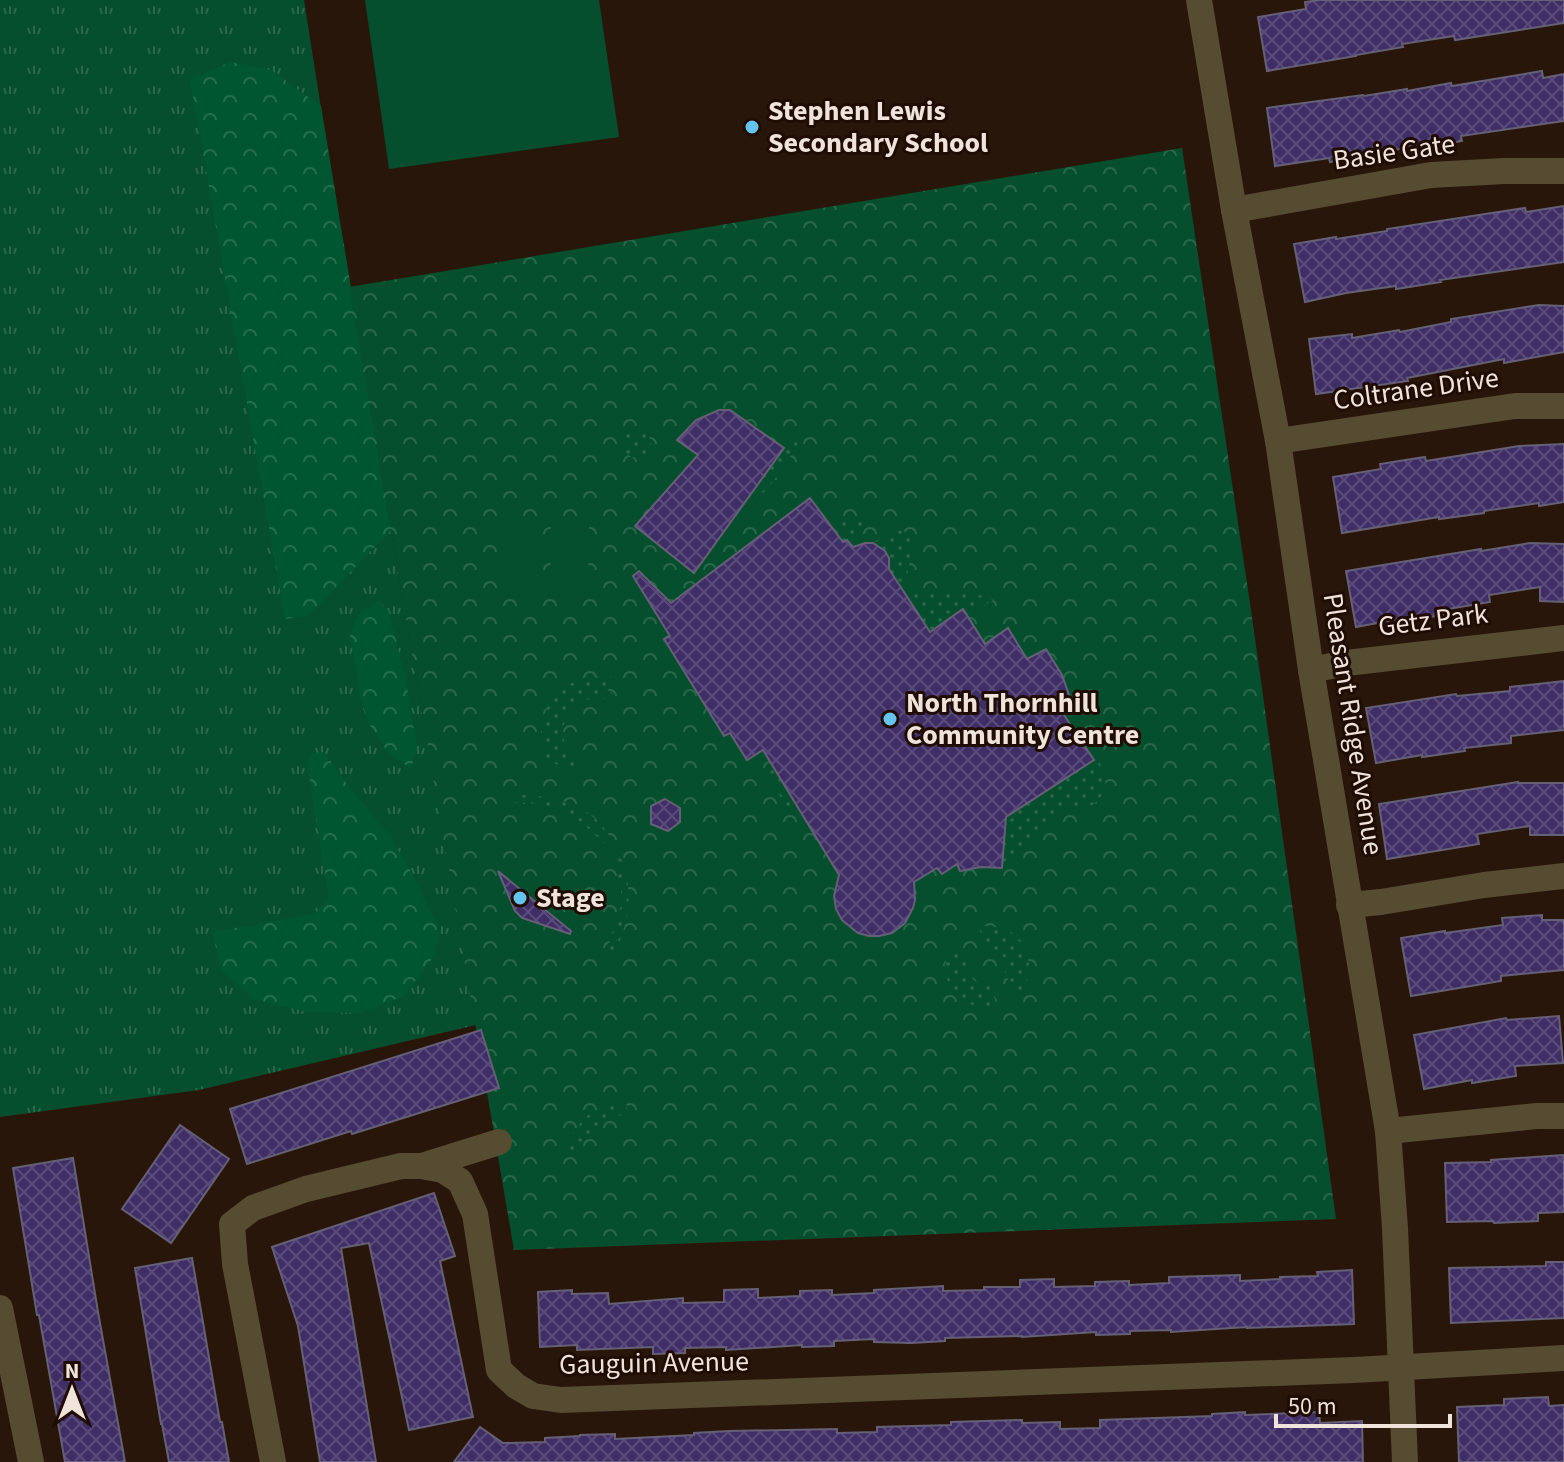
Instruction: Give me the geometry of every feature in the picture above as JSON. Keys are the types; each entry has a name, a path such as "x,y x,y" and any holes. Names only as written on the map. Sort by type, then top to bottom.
{"street":[{"name":"Pleasant Ridge Avenue","path":"1199,0 1234,210 1278,441 1311,670 1388,1131 1405,1462"},
{"name":"Basie Gate","path":"1234,210 1431,175 1564,171"},
{"name":"Coltrane Drive","path":"1278,441 1515,406 1564,406"},
{"name":"Getz Park","path":"1311,670 1564,638"},
{"path":"1349,905 1564,876"},
{"path":"1388,1131 1564,1116"},
{"path":"421,1166 499,1142"},
{"name":"Gauguin Avenue","path":"273,1462 235,1264 232,1224 253,1208 306,1189 401,1166 443,1170 460,1181 475,1214 499,1370 533,1396 561,1400 1564,1358"},
{"path":"0,1308 31,1462"}],"green space":[{"path":"0,0 304,0 349,287 476,1025 199,1090 0,1117"},
{"path":"365,0 599,0 619,137 389,169"},
{"path":"231,62 271,70 321,106 391,530 308,616 285,619 190,79"},
{"path":"1182,148 1251,610 1336,1219 514,1250 349,287"},
{"path":"637,430 647,434 651,444 647,454 637,458 627,454 623,444 627,434"},
{"path":"792,439 797,442 795,449 771,484 760,495 746,501 786,441"},
{"path":"500,516 538,516 537,598 499,597"},
{"path":"551,516 589,516 588,598 550,598"},
{"path":"842,518 870,524 843,542 836,532"},
{"path":"890,528 915,534 904,592 891,572 885,551 873,543 888,533"},
{"path":"939,590 993,600 967,616 963,610 930,632 906,595"},
{"path":"379,600 389,612 405,676 417,747 411,769 387,751 368,722 360,695 350,635 357,616"},
{"path":"603,675 612,677 605,688 614,694 611,700 596,698 584,701 567,716 563,728 564,740 578,768 575,772 548,761 541,740 541,728 548,707 572,683"},
{"path":"324,752 389,835 412,873 439,930 434,956 404,996 360,1013 307,1012 254,999 222,971 212,932 315,914 329,898 307,764 311,753"},
{"path":"1096,758 1105,779 1100,798 1085,808 1062,808 1036,840 1002,863 1006,817"},
{"path":"774,768 797,805 790,810 766,776"},
{"path":"514,795 542,796 569,803 593,817 611,839 603,843 584,825 553,807 514,803"},
{"path":"618,851 627,878 627,916 614,955 608,955 606,953 621,906 621,887 612,855"},
{"path":"978,926 1006,929 1022,943 1029,968 1021,993 1005,976 1006,960 987,947"},
{"path":"956,943 971,958 969,969 972,978 990,986 998,1008 972,1004 952,989 945,966 948,954"},
{"path":"626,1102 628,1114 610,1118 596,1126 578,1155 565,1151 584,1119 598,1108"}],"building":[{"path":"1564,0 1564,23 1455,40 1454,36 1402,44 1403,47 1267,71 1258,17 1306,9 1305,2"},
{"path":"1542,71 1543,78 1564,74 1564,121 1461,136 1462,141 1422,148 1421,145 1330,162 1329,158 1275,166 1267,108 1451,83 1452,86"},
{"path":"1564,206 1564,262 1396,289 1396,286 1346,293 1305,302 1294,244 1525,208 1526,212"},
{"path":"1539,305 1564,306 1564,352 1504,363 1504,359 1407,378 1408,381 1316,394 1309,339 1400,332 1451,322 1451,319"},
{"path":"719,410 730,410 784,448 694,573 635,526 698,455 677,440 696,420"},
{"path":"1564,444 1564,502 1539,506 1539,503 1342,533 1333,477 1381,469 1380,464 1425,457 1426,461 1519,446"},
{"name":"North Thornhill Community Centre","path":"810,498 843,542 847,540 853,547 873,543 885,551 889,569 930,632 963,609 985,644 1008,628 1027,659 1046,649 1062,675 1073,706 1062,712 1094,760 1006,817 1002,868 981,867 960,871 957,864 942,874 937,868 914,882 915,900 905,923 892,933 879,936 858,933 842,920 834,896 839,875 763,750 747,760 730,733 724,736 664,639 670,636 633,576 639,571 671,603"},
{"path":"1530,543 1564,544 1564,602 1540,601 1540,587 1489,595 1490,602 1442,610 1443,615 1356,627 1346,571"},
{"path":"1564,681 1564,730 1511,736 1511,743 1376,763 1366,708 1456,694 1510,691 1510,687"},
{"path":"1518,782 1564,783 1564,835 1530,835 1530,826 1477,834 1479,844 1387,859 1379,804"},
{"path":"665,799 680,808 680,822 668,831 651,824 651,806"},
{"name":"Stage","path":"498,871 571,931 570,934 522,918 515,911"},
{"path":"1542,915 1542,920 1564,920 1564,970 1501,976 1501,981 1411,996 1401,938 1503,925 1502,918"},
{"path":"1559,1016 1563,1063 1515,1066 1516,1076 1424,1089 1414,1035 1506,1018"},
{"path":"481,1030 499,1088 247,1164 230,1109"},
{"path":"180,1125 229,1159 171,1243 122,1209"},
{"path":"1564,1155 1564,1212 1538,1213 1538,1221 1447,1222 1445,1163"},
{"path":"73,1158 125,1462 65,1462 37,1315 13,1168"},
{"path":"434,1193 455,1256 440,1261 473,1417 409,1430 369,1243 341,1248 376,1462 320,1462 298,1326 272,1247"},
{"path":"192,1258 229,1462 169,1462 161,1424 135,1268"},
{"path":"1546,1262 1564,1262 1564,1318 1451,1323 1449,1268 1546,1266"},
{"path":"1352,1270 1354,1324 945,1338 945,1341 911,1343 874,1342 874,1339 834,1341 834,1346 726,1350 726,1347 685,1348 685,1353 653,1354 653,1347 577,1350 577,1345 540,1347 538,1292 572,1290 572,1294 608,1293 609,1304 683,1298 683,1303 724,1302 724,1290 758,1289 758,1298 800,1296 800,1291 832,1290 832,1295 943,1286 943,1291 984,1290 984,1287 1020,1287 1020,1280 1054,1279 1054,1287 1095,1286 1095,1282 1129,1281 1129,1285 1169,1283 1169,1277 1240,1275 1240,1281 1318,1276 1317,1272"},
{"path":"1548,1397 1549,1406 1564,1405 1564,1462 1459,1462 1457,1407 1504,1405 1504,1399"},
{"path":"1245,1412 1245,1415 1319,1412 1320,1423 1362,1421 1363,1462 454,1462 480,1427 503,1443 545,1442 545,1438 580,1435 615,1434 615,1439 729,1431 837,1429 837,1433 877,1432 877,1427 1022,1420 1022,1423 1060,1422 1060,1429 1100,1428 1100,1420"}],"place":[{"name":"Stephen Lewis Secondary School","path":"752,127"},
{"name":"North Thornhill Community Centre","path":"890,719"},
{"name":"Stage","path":"520,898"}]}
